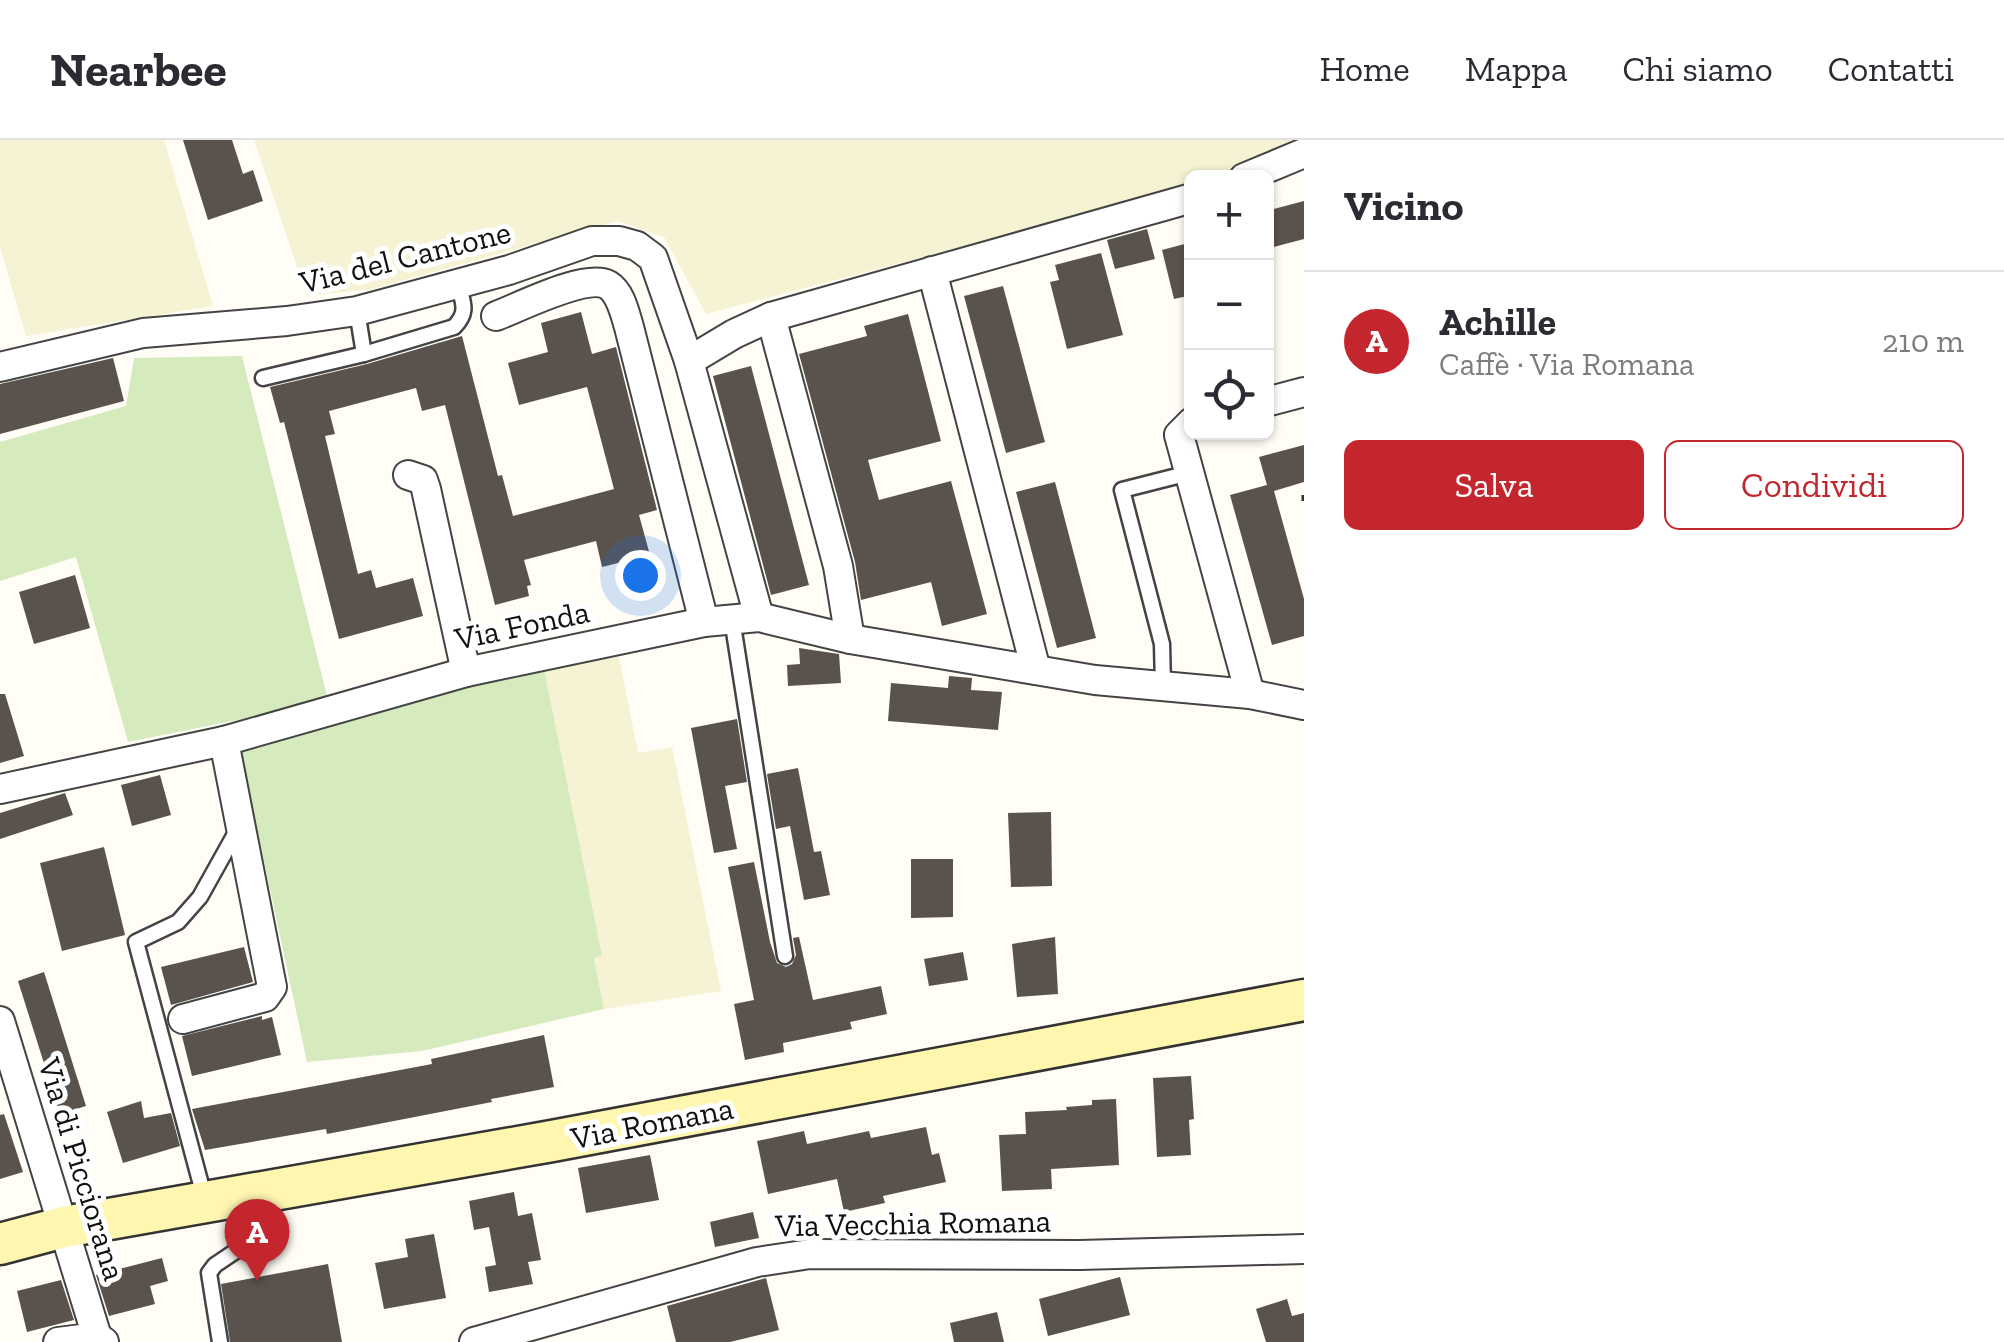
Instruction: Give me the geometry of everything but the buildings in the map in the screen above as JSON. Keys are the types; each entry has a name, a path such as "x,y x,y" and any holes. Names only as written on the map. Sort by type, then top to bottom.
{"main road":[{"name":"Via Romana","path":"0,1244 64,1227 1304,1000"}],"street":[{"path":"1261,170 1304,153"},
{"path":"690,361 771,316 1184,200"},
{"name":"Via del Cantone","path":"0,367 144,333 357,311 509,270 592,241 637,246 653,258 690,361 732,620"},
{"path":"932,270 1036,670"},
{"path":"496,316 588,281 606,284 615,292 732,620"},
{"path":"771,316 838,566 850,638"},
{"path":"1274,400 1304,392"},
{"path":"1184,429 1179,434 1250,694"},
{"path":"408,475 423,480 426,490 466,672"},
{"name":"Via Fonda","path":"0,789 224,740 466,672 732,620 1095,680 1250,694 1304,704"},
{"path":"182,1019 265,996 272,987 224,740"},
{"name":"Via di Picciorana","path":"0,1021 101,1339"},
{"name":"Via Vecchia Romana","path":"474,1342 512,1336 758,1262 810,1254 1080,1255 1304,1249"},
{"path":"58,1342 101,1339"}],"lane":[{"path":"263,378 454,327 465,310 458,283"},
{"path":"357,311 364,354"},
{"path":"1163,686 1162,644 1122,490 1190,473"},
{"path":"732,620 785,956"},
{"path":"206,1202 136,942 178,922 200,898 241,824"},
{"path":"220,1342 210,1274 215,1264 255,1238 259,1231 256,1194"}],"shaded area":[{"path":"0,140 164,140 213,306 26,336 0,247"},
{"path":"254,140 1298,140 1229,170 1184,170 1184,189 706,314 664,237 617,221 372,289 307,296"},
{"path":"619,657 638,753 672,747 721,991 604,1009 594,957 601,956 544,669"}],"green space":[{"path":"242,356 327,696 287,710 128,742 76,557 0,581 0,442 126,406 134,358"},
{"path":"544,669 602,956 594,958 604,1009 422,1051 307,1062 239,744"}],"place":[{"name":"Achille","path":"257,1281"}]}
